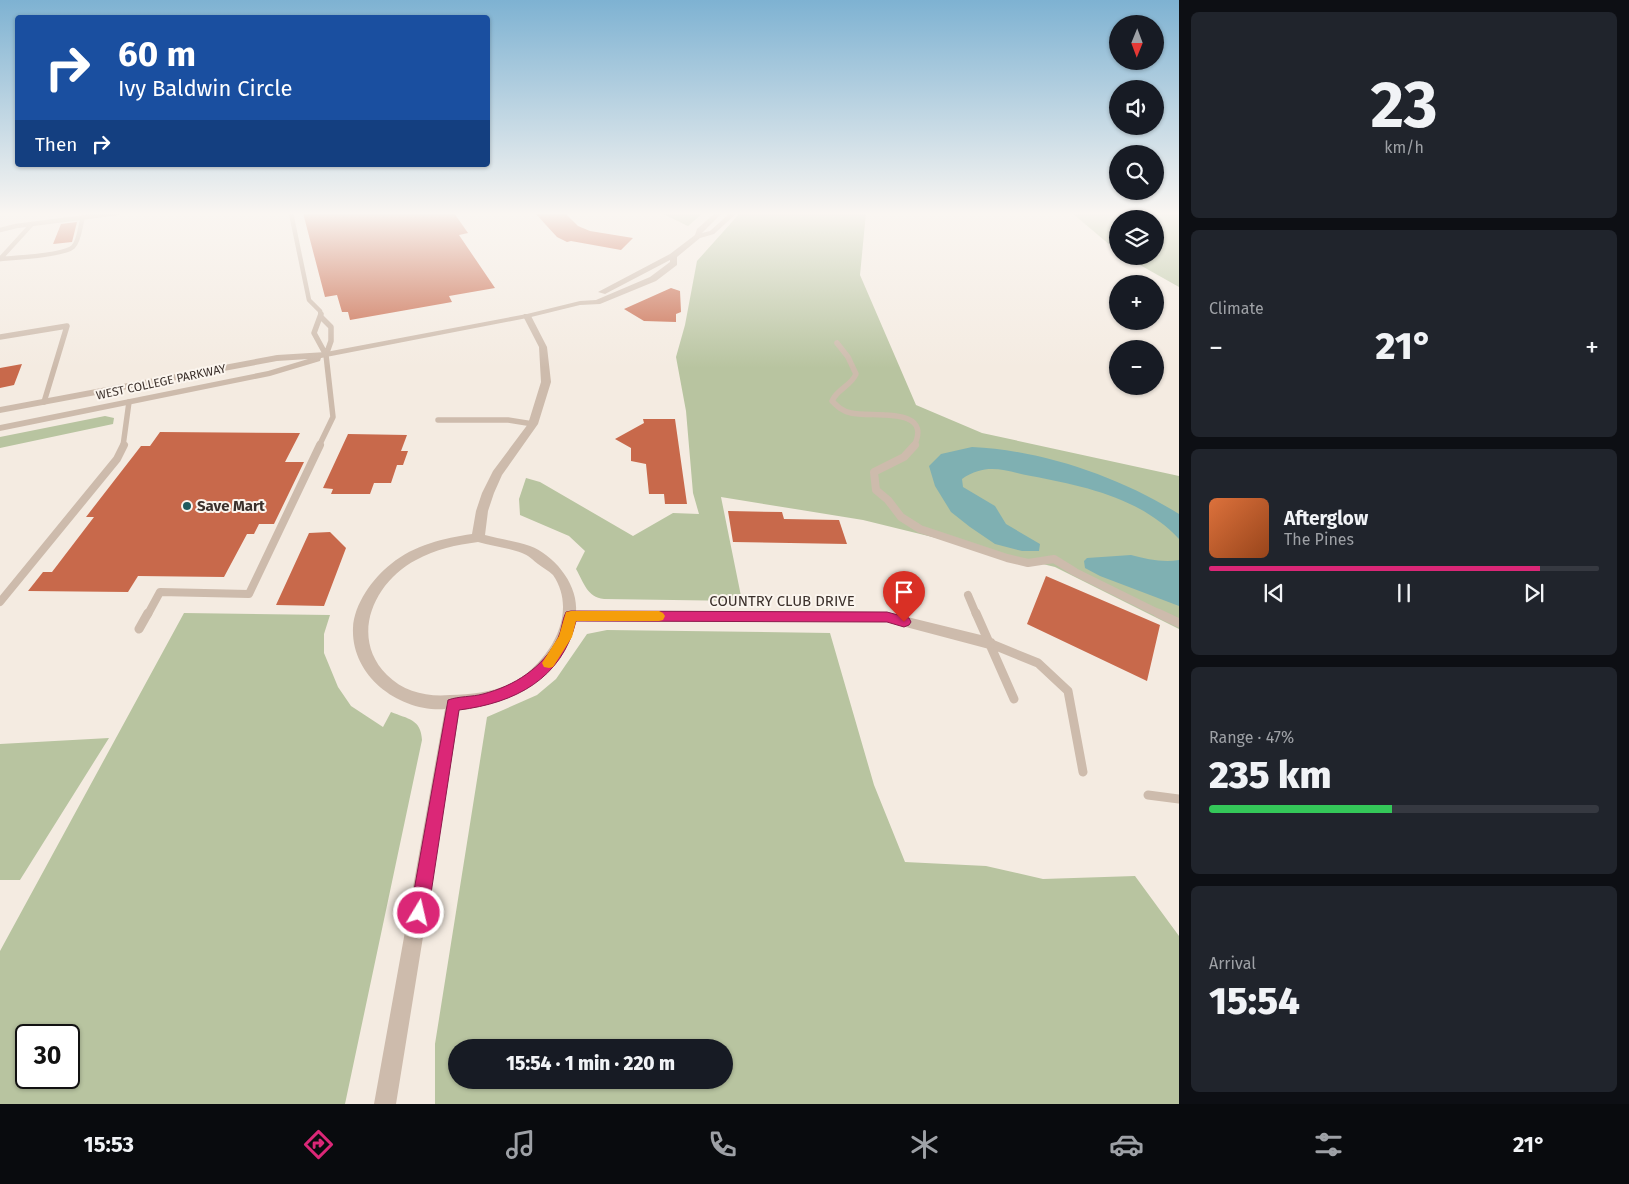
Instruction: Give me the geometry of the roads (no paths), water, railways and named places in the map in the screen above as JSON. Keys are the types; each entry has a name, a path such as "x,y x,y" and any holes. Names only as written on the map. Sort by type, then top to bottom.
{"street":[{"name":"WEST COLLEGE PARKWAY","path":"0,410 277,358 326,355 527,316 609,298 654,279 672,265"},
{"path":"478,538 482,511 491,486 497,474 533,424 546,382 543,348 527,316"},
{"name":"WEST COLLEGE PARKWAY","path":"0,428 306,364 326,355"},
{"path":"478,538 503,540 526,548 545,559 560,575 569,594 571,616 566,637 554,658 535,676 511,691 481,701 453,704 424,701 398,691 378,676 365,656 360,635 363,613 372,592 387,574 407,558 429,547 454,540 478,538"},
{"name":"COUNTRY CLUB DRIVE","path":"571,616 887,617 989,643"},
{"path":"385,1104 453,704"}],"lane":[{"path":"139,629 160,592 249,594 333,417 326,355 314,333 321,317 320,311 309,300 302,265"},
{"path":"321,317 331,327 331,342 326,355"},
{"path":"0,337 67,326 44,402"},
{"path":"838,343 848,357 856,374 851,382 836,392 832,401 834,404 840,410 850,414 904,417 914,423 918,431 910,454 874,472 874,486 876,490 888,500 901,518 920,529 1007,558 1028,563 1046,558 1054,559 1075,572 1179,623"},
{"path":"0,602 117,459 122,449 129,402"},
{"path":"438,420 508,420 533,424"},
{"path":"968,595 1014,700"},
{"path":"989,643 1038,662 1068,691 1083,772"},
{"path":"1148,795 1179,799"}],"water":[{"path":"972,447 999,449 1053,460 1106,477 1132,488 1179,514 1179,539 1147,513 1111,496 1071,484 1004,470 988,469 962,479 963,487 995,506 1006,524 1040,544 1039,551 1022,551 995,544 951,512 935,486 929,466 941,454"},
{"path":"1131,555 1161,561 1179,560 1179,606 1100,576 1085,568 1084,561 1087,558"}],"place":[{"name":"Save Mart","path":"187,506"}]}
